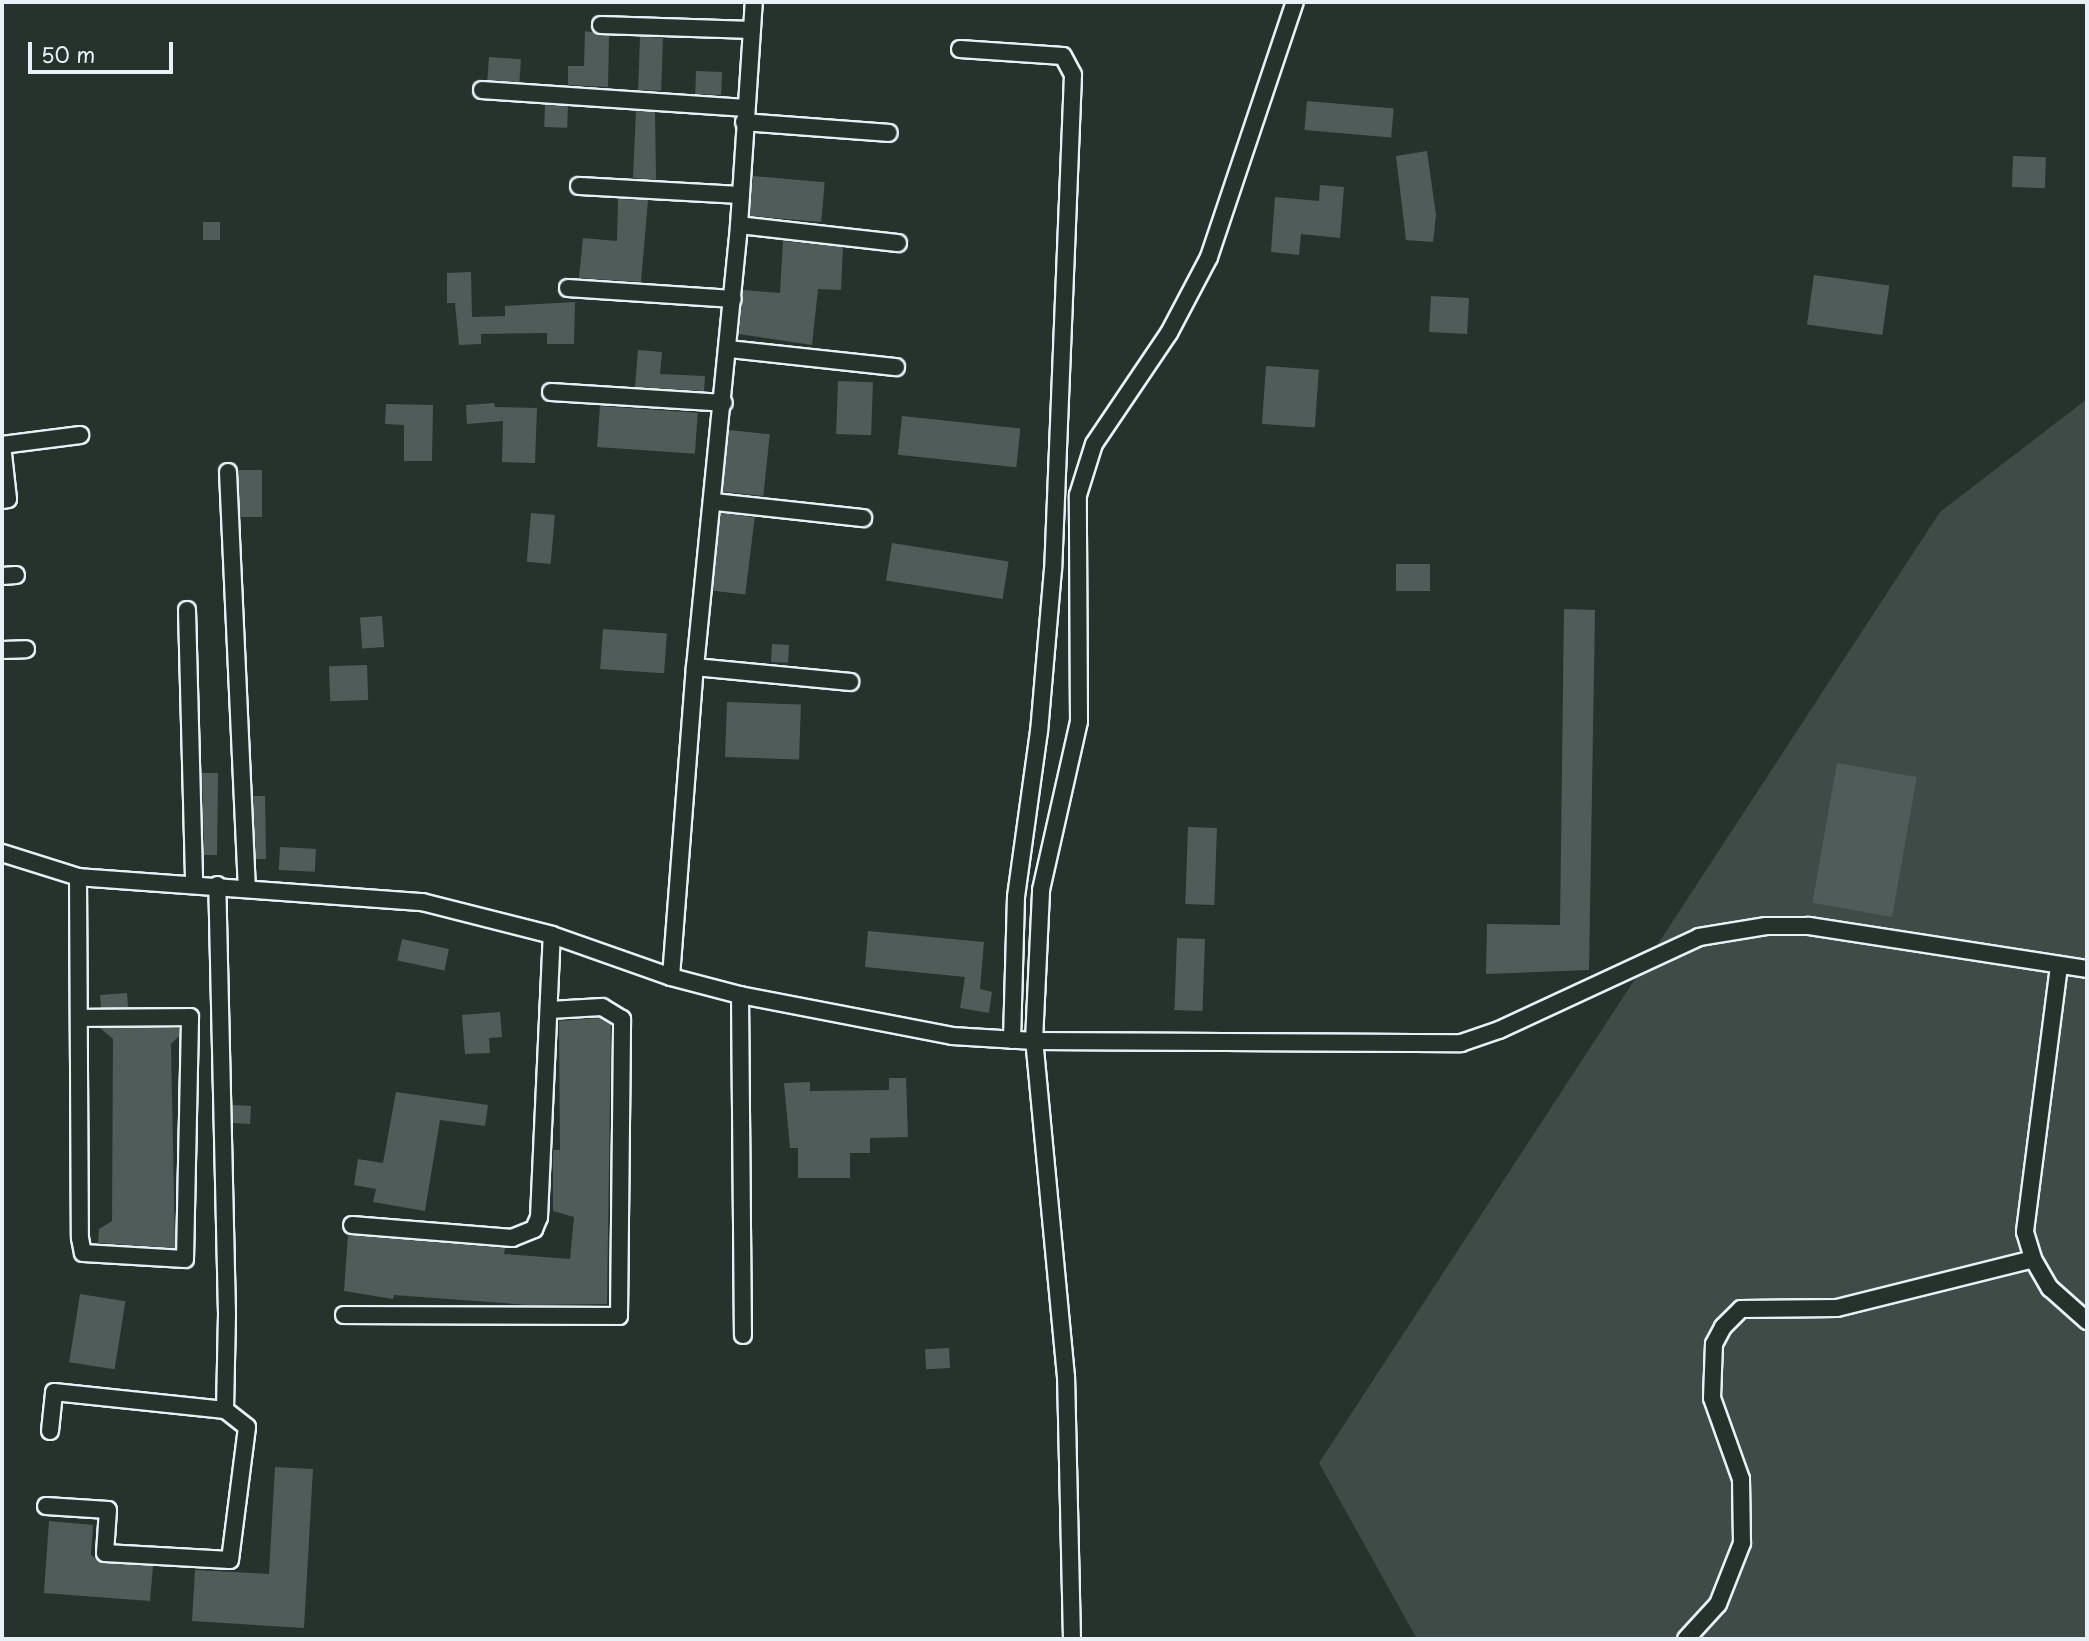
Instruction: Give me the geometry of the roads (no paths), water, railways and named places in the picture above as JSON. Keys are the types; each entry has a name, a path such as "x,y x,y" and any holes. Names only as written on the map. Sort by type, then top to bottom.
{"street":[{"path":"671,977 695,667 715,502 729,349 754,2"},
{"path":"1072,1639 1066,1377 1034,1041 1041,890 1079,721 1077,521 1082,473 1094,444 1168,333 1209,257 1295,2"},
{"path":"601,24 752,30"},
{"path":"960,49 1063,56 1073,75 1053,569 1039,731 1016,897 1012,1040"},
{"path":"482,90 745,115 889,133"},
{"path":"579,186 741,195"},
{"path":"739,225 898,243"},
{"path":"568,288 733,299"},
{"path":"729,349 896,367"},
{"path":"551,393 724,403"},
{"path":"2,500 8,499 2,445 80,435"},
{"path":"228,472 247,887"},
{"path":"715,502 863,518"},
{"path":"187,610 194,884"},
{"path":"2,650 26,649"},
{"path":"695,667 849,682"},
{"path":"2,853 78,877 247,887 422,902 552,935 671,977 740,995 952,1036 1012,1040 1461,1043 1499,1030 1699,937 1766,926 1809,926 2087,969"},
{"path":"78,877 80,1238 83,1252 185,1259 190,1017 80,1018"},
{"path":"218,885 227,1314 225,1410"},
{"path":"352,1225 512,1238 534,1229 539,1217 552,935"},
{"path":"2059,966 2025,1232 2033,1259 2050,1288 2087,1321"},
{"path":"740,995 743,1335"},
{"path":"344,1315 619,1316 622,1019 602,1007 549,1010"},
{"path":"1686,1639 1718,1604 1742,1544 1741,1479 1712,1398 1714,1344 1723,1327 1741,1309 1837,1308 2033,1259"},
{"path":"46,1506 108,1510 105,1553 230,1560 247,1427 225,1410 54,1392 50,1431"}]}
